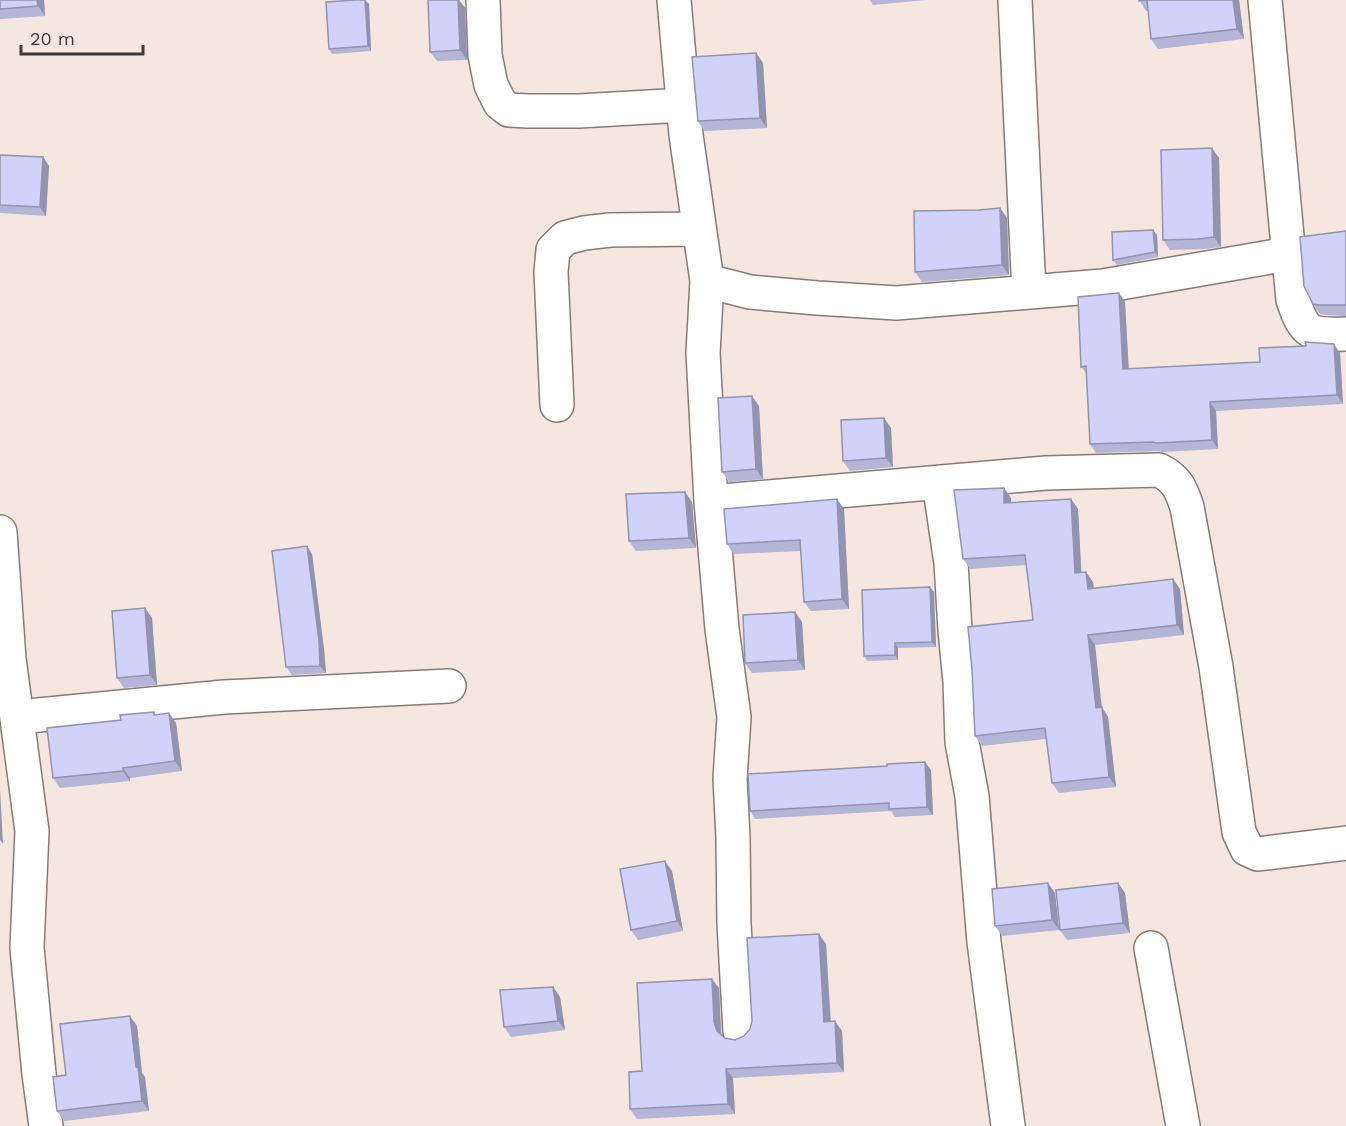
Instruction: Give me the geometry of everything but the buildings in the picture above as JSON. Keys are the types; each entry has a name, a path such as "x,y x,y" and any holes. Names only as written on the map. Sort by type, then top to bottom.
{"street":[{"path":"483,0 485,55 491,85 500,103 509,110 579,111 684,105"},
{"path":"674,0 686,135 707,281 703,353 711,502 722,629 734,717 730,779 740,1031"},
{"path":"1015,0 1029,292"},
{"path":"1265,0 1293,300 1299,319 1310,332 1346,334"},
{"path":"557,405 551,272 553,249 565,238 584,233 610,230 699,229"},
{"path":"707,281 750,292 896,303 1102,286 1288,254"},
{"path":"711,502 1056,472 1159,470 1172,477 1182,491 1187,507 1216,668 1239,832 1246,849 1258,854 1346,843"},
{"path":"939,482 951,563 962,742 972,796 984,942 1008,1126"},
{"path":"0,532 9,659 32,831 27,948 46,1126"},
{"path":"18,717 224,697 449,686"},
{"path":"1151,948 1183,1126"}]}
